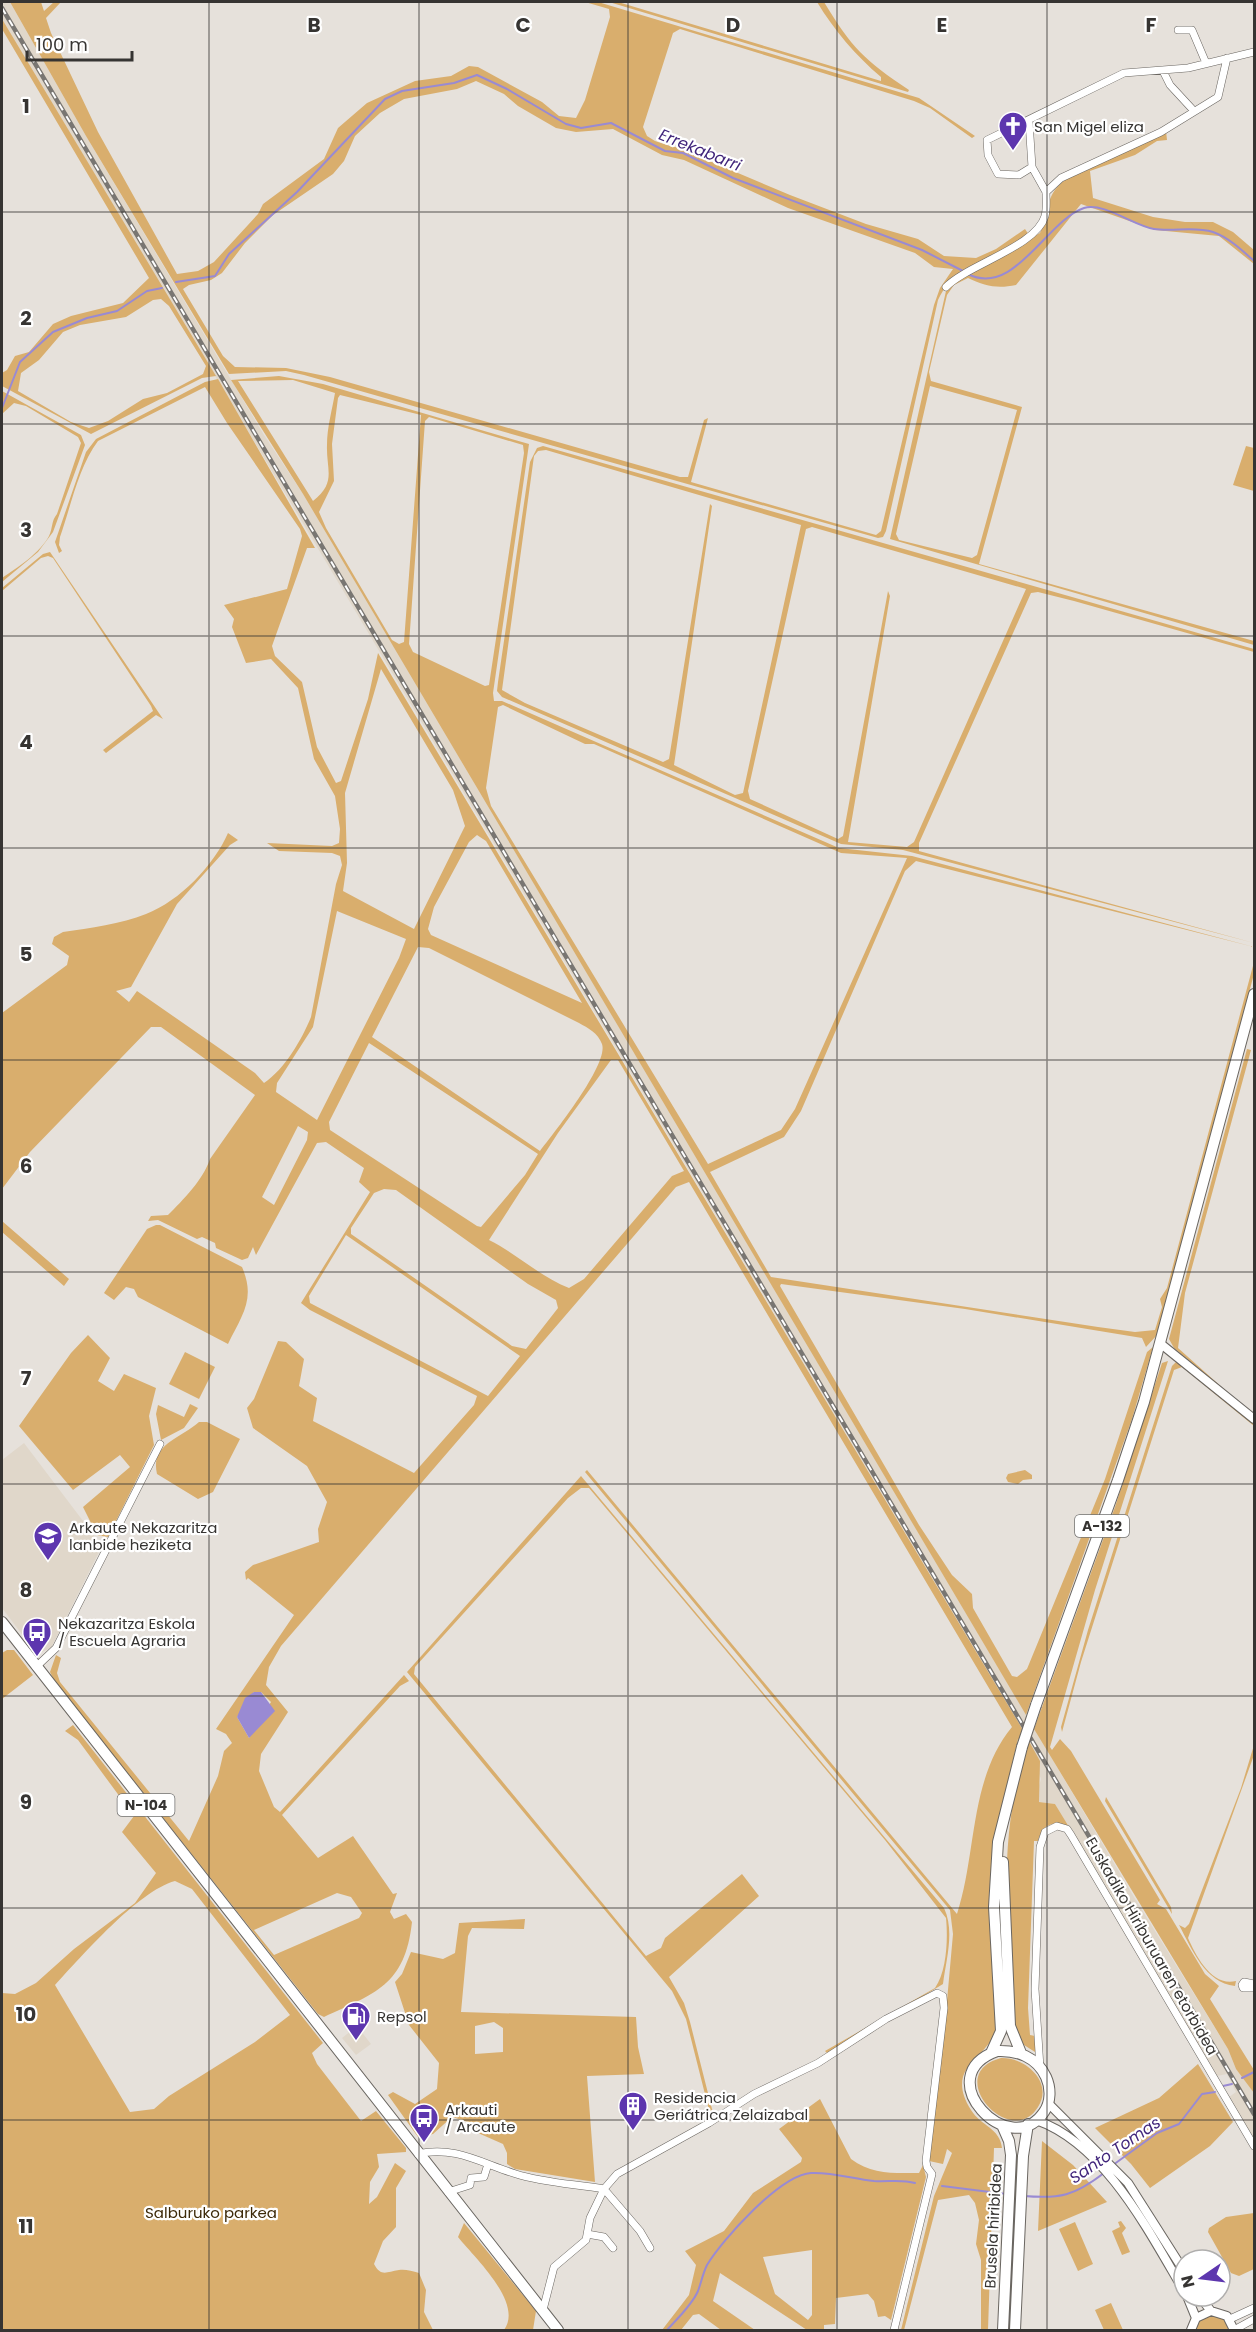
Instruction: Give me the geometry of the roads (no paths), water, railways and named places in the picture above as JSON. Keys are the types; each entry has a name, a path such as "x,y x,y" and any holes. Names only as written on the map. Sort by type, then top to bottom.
{"main road":[{"name":"A-132","path":"991,2054 1001,2031 994,1894 998,1842 1008,1799 1036,1705 1122,1471 1161,1344 1254,994"},
{"name":"N-104","path":"2,1622 558,2331"},
{"name":"A-132","path":"1008,1799 1003,1872 1004,1921 1010,2026 1021,2054"},
{"path":"1004,2051 1021,2054 1040,2068 1049,2087 1048,2103 1032,2122 1002,2125 982,2112 971,2090 974,2069 981,2059 991,2054 1004,2051"},
{"name":"Brusela hiribidea","path":"1015,2331 1022,2164 1032,2122"},
{"name":"Brusela hiribidea","path":"1002,2125 1009,2141 1010,2164 1003,2331"}],"street":[{"path":"1178,30 1192,30 1206,63"},
{"path":"1032,167 1019,175 998,174 988,155 987,140 1125,73 1163,71 1254,52"},
{"path":"1046,192 1061,178 1161,132 1218,98 1227,58"},
{"path":"1163,71 1170,84 1194,111"},
{"path":"946,287 958,277 1004,252 1038,229 1045,216 1046,192 1032,167 1029,121"},
{"path":"1161,1344 1254,1419"},
{"path":"36,1667 56,1648 160,1444"},
{"name":"Euskadiko Hiriburuaren etorbidea","path":"1040,2068 1035,1989 1040,1847 1044,1832 1057,1826 1067,1829 1071,1835 1254,2146"},
{"path":"542,2311 554,2267 586,2240 591,2218 604,2189 617,2174 709,2123 754,2094 818,2063 886,2019 938,1992 943,1996 944,2008 927,2161 927,2168 932,2174 894,2331"},
{"path":"1048,2103 1128,2183 1172,2252"},
{"path":"1032,2122 1055,2128 1085,2153 1120,2190 1142,2220 1172,2271"},
{"path":"418,2154 434,2150 452,2151 518,2175 604,2189 640,2231 650,2248"},
{"path":"448,2192 470,2185 471,2178 484,2177 488,2164"},
{"path":"587,2234 604,2237 613,2247"},
{"path":"1191,2331 1196,2318 1192,2308"},
{"path":"1230,2319 1254,2308"},
{"path":"1196,2318 1211,2311 1221,2312 1230,2319 1234,2330 1254,2319"}],"waterway":[{"name":"Errekabarri","path":"176,282 215,276 229,254 297,192 385,99 402,91 454,83 477,75 507,89 566,124 581,128 611,123 665,151 683,153 733,178 922,250 963,271"},
{"name":"Errekabarri","path":"968,274 985,279 1000,276 1015,267 1070,215 1092,207 1110,211 1137,224 1154,229 1198,229 1213,232 1230,241 1254,261"},
{"name":"Errekabarri","path":"2,408 20,362 53,332 87,318 117,311 147,291 162,288"},
{"name":"Santo Tomas","path":"1242,2078 1254,2072"},
{"name":"Santo Tomas","path":"1223,2086 1232,2084"},
{"name":"Santo Tomas","path":"1113,2165 1157,2133 1179,2124 1202,2094 1215,2092"},
{"name":"Santo Tomas","path":"667,2330 692,2301 707,2265 726,2240 753,2210 798,2176 811,2173 874,2181 915,2183"},
{"name":"Santo Tomas","path":"1024,2196 1047,2197 1066,2194 1084,2187 1104,2173"},
{"name":"Santo Tomas","path":"942,2186 1006,2194"}],"railway":[{"path":"2,8 1254,2114"}],"place":[{"name":"San Migel eliza","path":"1013,152"},
{"name":"Arkaute Nekazaritza lanbide heziketa","path":"48,1562"},
{"name":"Nekazaritza Eskola / Escuela Agraria","path":"37,1658"},
{"name":"Repsol","path":"356,2042"},
{"name":"Residencia Geriátrica Zelaizabal","path":"633,2132"},
{"name":"Arkauti / Arcaute","path":"424,2144"}],"park label":[{"name":"Salburuko parkea","path":"211,2212"}]}
